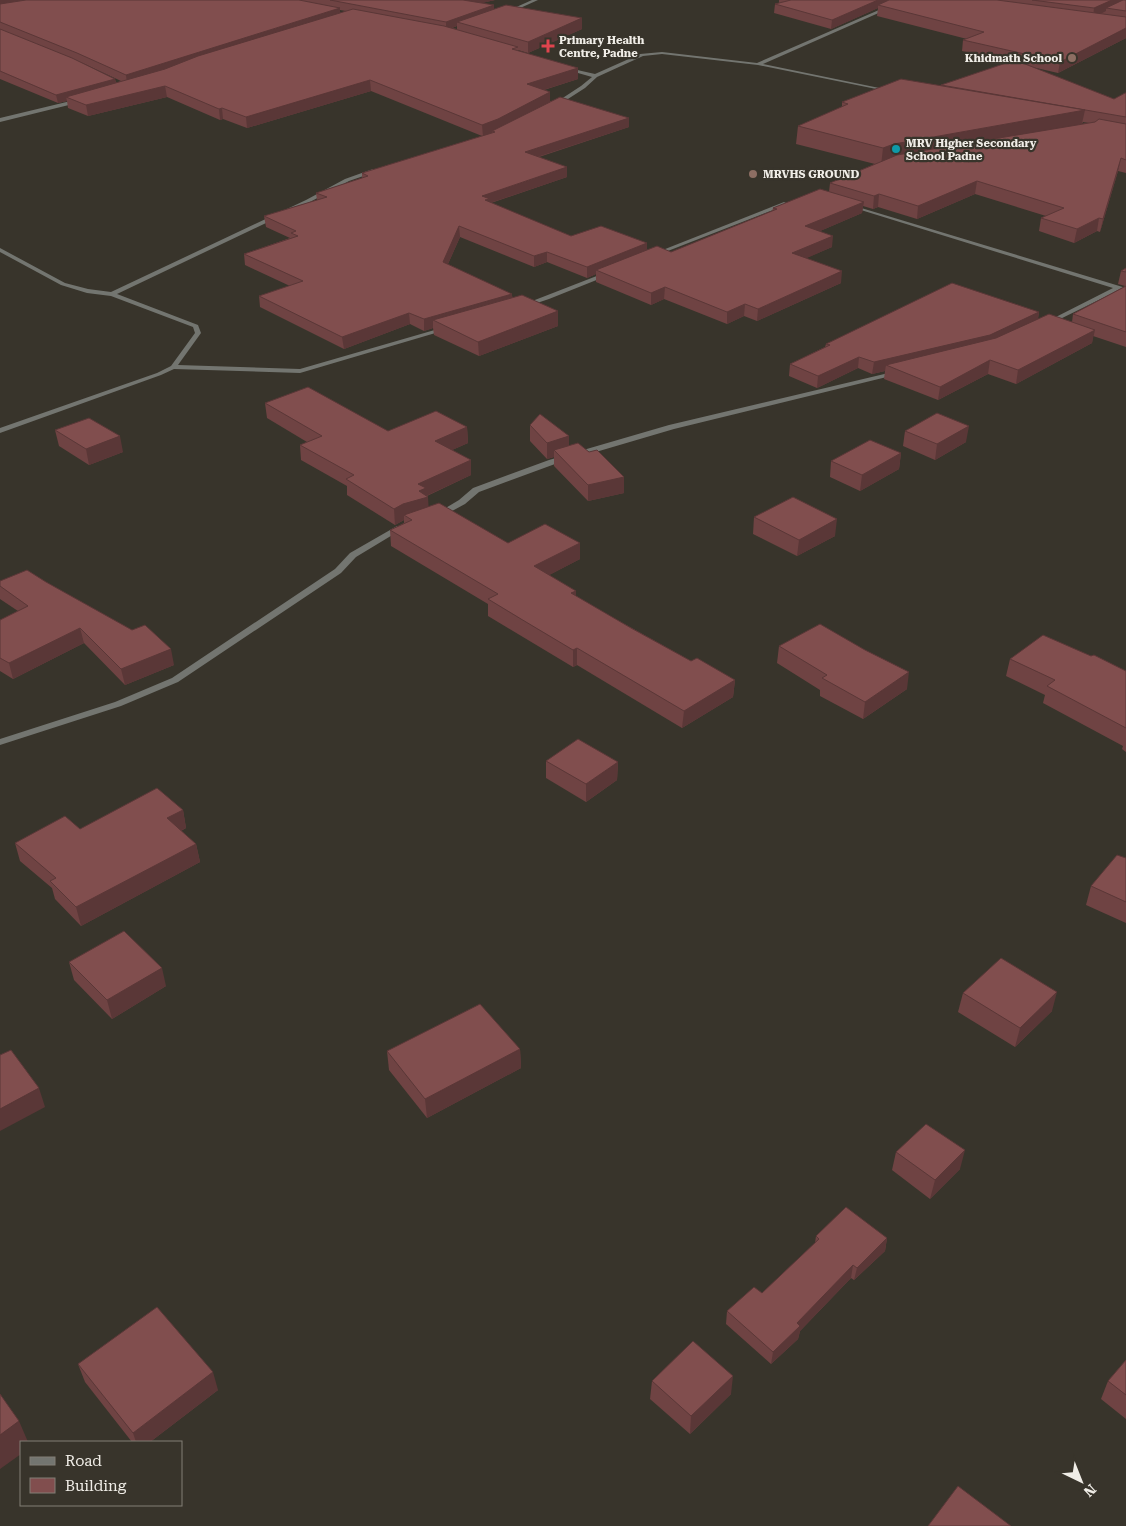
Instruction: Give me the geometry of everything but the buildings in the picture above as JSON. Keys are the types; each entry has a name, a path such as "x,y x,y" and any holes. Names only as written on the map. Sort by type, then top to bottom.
{"street":[{"path":"501,14 536,0"},
{"path":"758,64 906,0"},
{"path":"550,108 595,76 642,55 662,53 758,64 892,91"},
{"path":"559,66 595,76"},
{"path":"0,120 89,99"},
{"path":"112,294 308,201 347,180 380,168"},
{"path":"842,202 1122,289"},
{"path":"646,258 788,203"},
{"path":"0,250 63,284 87,291 112,294 196,326 198,333 173,367"},
{"path":"518,307 547,298 610,273"},
{"path":"1037,328 1122,289"},
{"path":"0,431 149,378 173,367 300,371 452,326"},
{"path":"430,517 462,502 476,490 552,462 672,427 910,369"},
{"path":"0,742 118,704 175,680 338,571 353,555 408,524"}],"place":[{"name":"Primary Health Centre, Padne","path":"548,46"},
{"name":"Khidmath School","path":"1072,58"},
{"name":"MRV Higher Secondary School Padne","path":"896,149"},
{"name":"MRVHS GROUND","path":"753,174"}]}
